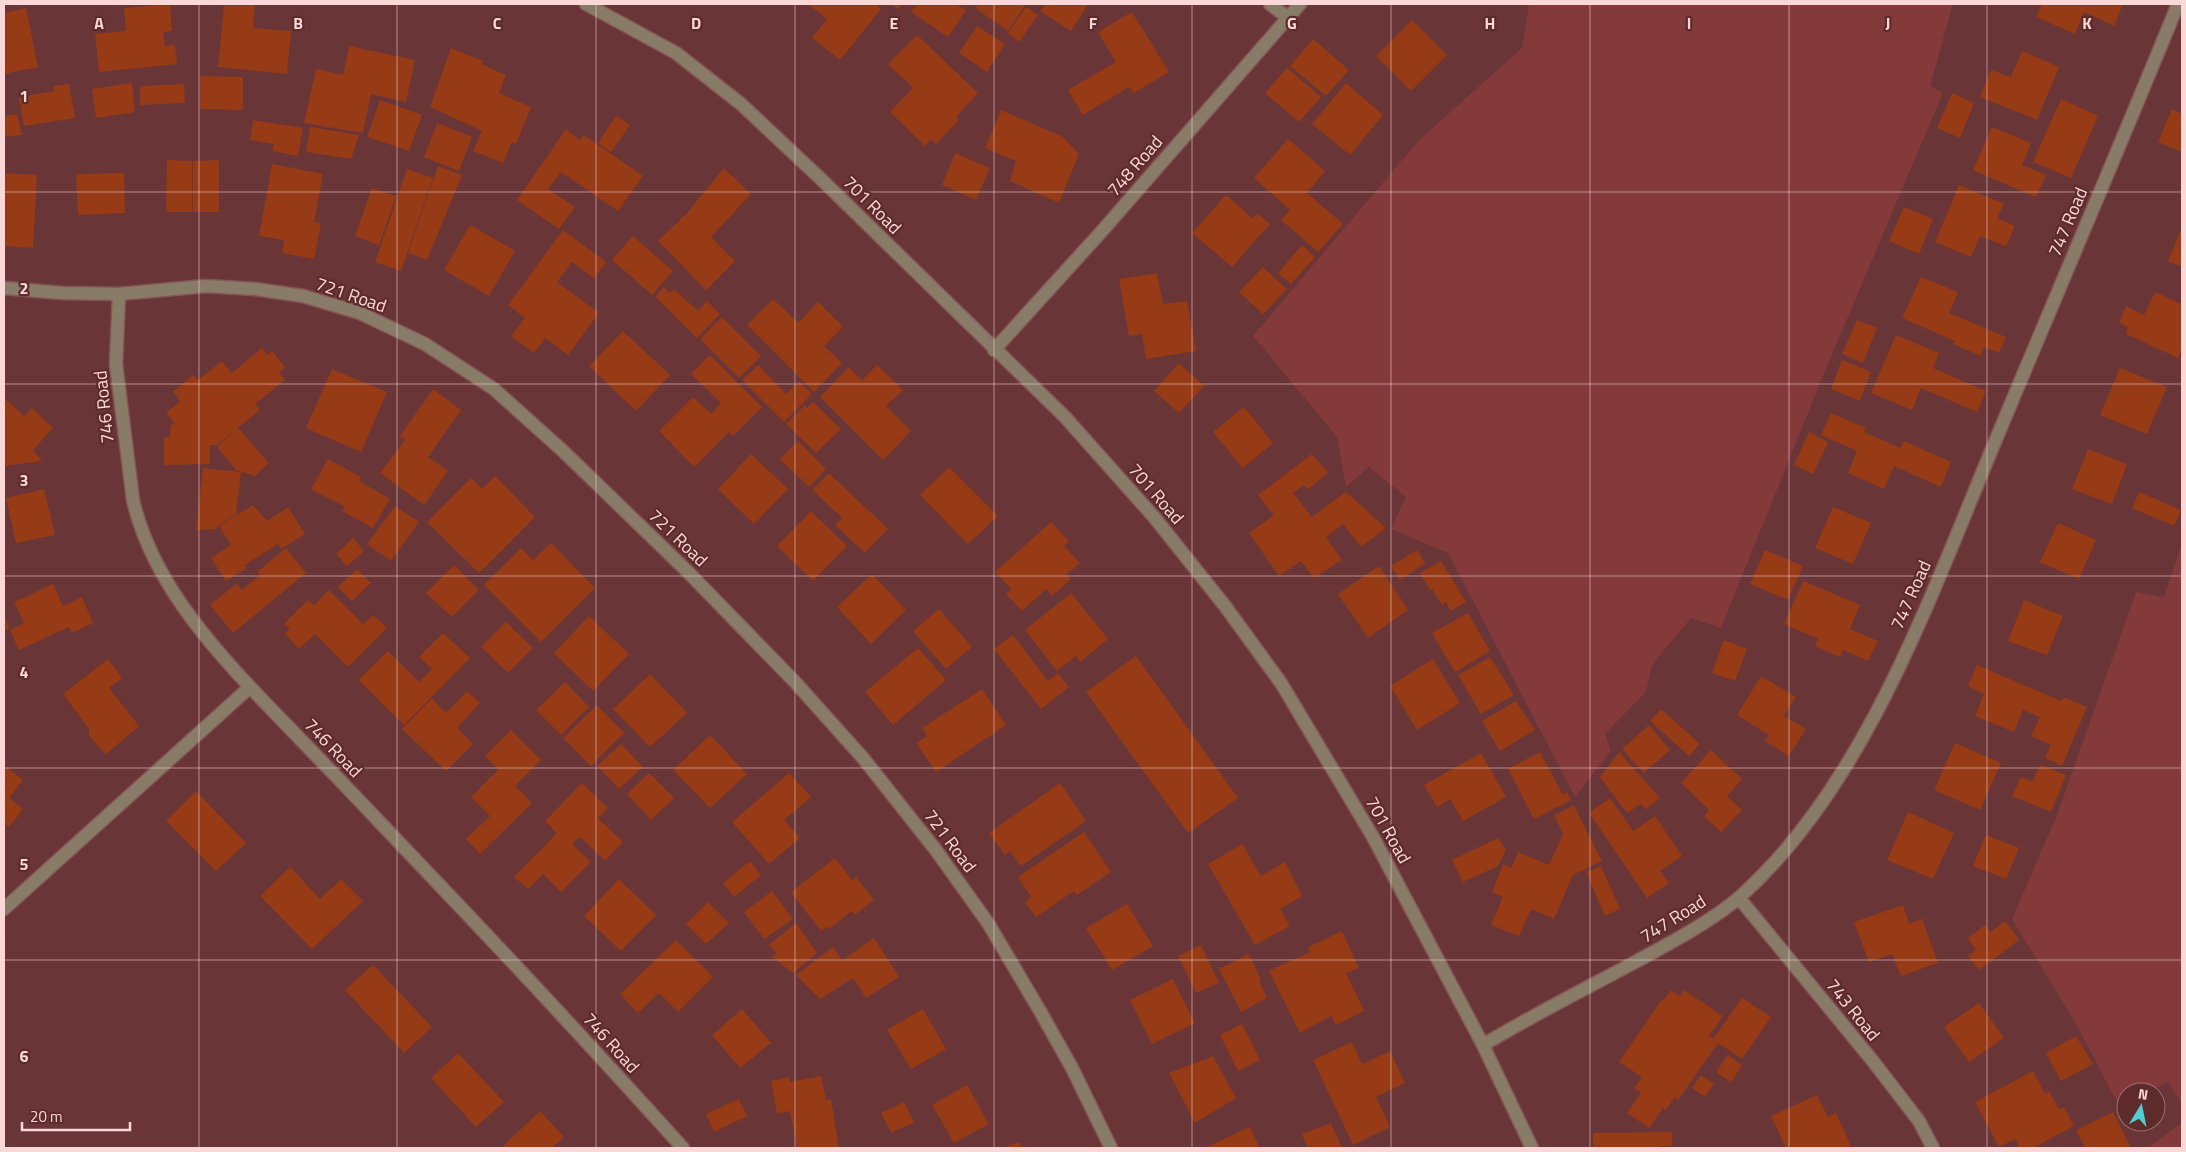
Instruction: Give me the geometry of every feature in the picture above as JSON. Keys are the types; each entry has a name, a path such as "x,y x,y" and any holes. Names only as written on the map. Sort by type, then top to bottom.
{"street":[{"name":"701 Road","path":"586,4 676,53 741,104 823,181 994,350 1065,417 1154,517 1225,606 1281,683 1373,836 1483,1045 1532,1148"},
{"path":"1270,4 1287,17"},
{"name":"748 Road","path":"994,350 1102,231 1300,4"},
{"name":"747 Road","path":"1483,1045 1678,939 1740,898 1783,855 1800,834 1836,780 1885,698 1938,578 2178,4"},
{"name":"721 Road","path":"4,288 62,293 119,294 206,286 254,289 304,296 360,313 425,344 494,389 562,451 688,572 795,682 863,758 935,849 988,923 1040,1011 1111,1148"},
{"name":"746 Road","path":"119,294 116,364 123,429 138,522 148,546 182,603 230,666 535,984 684,1148"},
{"path":"4,909 250,687"},
{"name":"743 Road","path":"1740,898 1872,1060 1919,1121 1933,1148"}],"shaded area":[{"path":"1529,4 1953,4 1930,86 1943,93 1825,371 1721,628 1691,618 1652,665 1646,692 1605,734 1611,751 1575,797 1448,553 1391,529 1406,497 1369,467 1346,487 1337,437 1253,336 1419,140 1522,48"},
{"path":"2182,543 2182,1104 2168,1082 2116,1082 2116,1100 2075,1022 2012,919 2057,815 2136,592 2164,597"},
{"path":"2182,1123 2182,1148 2147,1148"}],"building":[{"path":"170,4 172,31 163,32 165,46 175,45 177,64 99,72 95,34 126,31 124,8"},
{"path":"224,4 255,4 253,28 291,31 287,74 218,67"},
{"path":"808,4 875,4 881,9 840,60 812,38 827,19"},
{"path":"891,4 902,4 898,9"},
{"path":"917,4 956,4 966,10 948,37 911,12"},
{"path":"979,4 1026,4 1008,31 975,8"},
{"path":"1045,4 1088,4 1071,31 1040,11"},
{"path":"2042,4 2123,4 2114,26 2084,12 2075,34 2036,17"},
{"path":"1026,7 1038,15 1019,42 1008,33"},
{"path":"26,8 38,67 4,74 4,13"},
{"path":"1132,12 1169,72 1134,93 1129,87 1083,115 1068,90 1116,62 1098,32"},
{"path":"1412,20 1447,55 1411,91 1376,56"},
{"path":"977,26 1005,44 987,72 959,53"},
{"path":"917,35 978,93 956,117 959,120 936,144 931,139 925,146 890,112 913,88 888,64"},
{"path":"1313,39 1349,70 1326,96 1290,66"},
{"path":"349,46 415,60 406,102 371,94 363,133 304,123 316,69 343,75"},
{"path":"451,48 483,61 481,64 506,75 499,93 531,107 516,144 512,142 503,163 473,151 482,131 430,107"},
{"path":"2022,51 2059,67 2037,120 1980,97 1991,70 2011,77"},
{"path":"1287,68 1321,97 1299,122 1265,93"},
{"path":"200,76 243,77 243,110 200,109"},
{"path":"132,83 135,112 96,118 92,89"},
{"path":"1346,83 1383,115 1350,155 1312,124"},
{"path":"69,84 75,118 24,126 19,97 54,91 53,86"},
{"path":"184,84 185,103 140,105 140,86"},
{"path":"1952,93 1974,103 1960,138 1937,128"},
{"path":"2061,99 2098,116 2071,178 2033,162"},
{"path":"380,100 422,115 409,151 367,137"},
{"path":"2172,109 2182,114 2182,152 2158,142"},
{"path":"1001,110 1063,137 1079,154 1059,203 1010,181 1016,161 985,148"},
{"path":"17,114 22,135 4,137 4,116"},
{"path":"616,116 630,125 611,152 598,143"},
{"path":"253,120 303,128 298,156 272,151 274,144 250,140"},
{"path":"437,123 472,137 459,171 424,157"},
{"path":"310,127 359,135 351,159 306,152"},
{"path":"1992,127 2031,143 2022,165 2046,175 2036,197 1973,170"},
{"path":"566,129 580,140 584,135 643,176 618,211 561,172 548,189 575,207 559,229 517,200"},
{"path":"1288,139 1325,171 1307,193 1343,224 1318,252 1281,220 1290,210 1254,178"},
{"path":"955,153 990,168 976,200 942,185"},
{"path":"167,160 192,161 192,212 166,212"},
{"path":"219,160 219,212 193,212 193,161"},
{"path":"272,164 323,174 314,222 321,223 314,259 282,253 284,240 259,236"},
{"path":"438,166 462,175 427,260 408,253"},
{"path":"724,168 751,194 711,237 735,261 706,290 658,241 687,213"},
{"path":"407,169 433,178 401,271 375,262"},
{"path":"4,173 37,175 33,248 4,246"},
{"path":"124,173 125,213 78,215 76,174"},
{"path":"1959,185 2004,204 1997,218 2015,226 2006,246 1980,236 1971,257 1935,242"},
{"path":"372,188 396,196 379,245 355,236"},
{"path":"1226,195 1253,219 1257,213 1270,224 1232,267 1192,233"},
{"path":"1904,207 1933,219 1919,254 1889,241"},
{"path":"470,225 515,251 489,296 444,270"},
{"path":"2182,227 2182,267 2168,261"},
{"path":"563,230 606,262 594,278 572,262 557,282 599,313 568,355 545,338 534,353 511,336 525,318 508,305"},
{"path":"633,236 673,271 652,295 612,260"},
{"path":"1302,245 1315,257 1291,284 1278,273"},
{"path":"1263,267 1287,289 1263,314 1239,292"},
{"path":"1157,273 1163,304 1187,301 1196,351 1146,359 1142,334 1129,336 1119,279"},
{"path":"1921,277 1958,292 1949,313 2006,337 1999,353 1984,347 1981,356 1953,344 1955,341 1902,318"},
{"path":"664,287 670,293 674,289 698,311 707,301 720,314 697,338 655,297"},
{"path":"2155,292 2182,304 2182,348 2178,358 2126,334 2128,327 2119,322 2126,306 2144,315"},
{"path":"773,299 798,323 818,302 843,327 824,346 842,363 814,392 747,325"},
{"path":"722,317 761,356 739,378 700,339"},
{"path":"1857,320 1877,328 1863,363 1842,354"},
{"path":"623,331 670,375 636,411 589,366"},
{"path":"1896,335 1939,353 1933,368 1986,391 1977,412 1921,388 1912,410 1871,393"},
{"path":"262,348 268,355 272,351 285,367 279,373 285,380 255,404 260,410 217,445 210,445 210,464 164,465 164,437 170,437 170,426 174,423 166,413 180,401 173,392 193,375 198,380 222,361 232,373"},
{"path":"710,355 762,407 733,436 729,432 694,467 659,431 693,397 711,414 721,403 691,374"},
{"path":"1842,360 1871,372 1860,401 1831,389"},
{"path":"1179,363 1204,386 1179,413 1154,391"},
{"path":"758,365 786,394 799,381 812,394 784,422 742,380"},
{"path":"877,365 903,390 886,406 911,431 883,460 820,397 849,367 862,380"},
{"path":"2120,368 2167,387 2147,434 2100,415"},
{"path":"332,369 387,392 361,452 306,428"},
{"path":"433,389 461,410 428,457 448,471 424,505 380,473 405,440 400,436"},
{"path":"4,398 24,416 32,408 53,428 33,450 42,461 4,466"},
{"path":"813,402 841,429 816,453 786,424 805,405 807,408"},
{"path":"1244,407 1273,443 1243,468 1213,432"},
{"path":"1831,413 1866,428 1864,432 1900,448 1904,441 1951,462 1941,487 1894,466 1884,489 1848,473 1857,451 1821,435"},
{"path":"238,428 269,463 255,476 236,470 217,447"},
{"path":"1809,432 1828,442 1813,474 1794,465"},
{"path":"798,441 826,469 809,487 780,459"},
{"path":"2088,449 2127,464 2112,504 2072,489"},
{"path":"751,454 788,489 754,524 718,489"},
{"path":"1312,454 1328,473 1308,489 1304,485 1293,493 1312,517 1346,492 1386,528 1361,547 1343,524 1326,537 1342,560 1314,578 1301,561 1279,576 1249,533 1274,515 1258,495"},
{"path":"328,459 361,477 359,481 390,499 373,528 342,511 345,507 311,489"},
{"path":"949,467 998,516 968,544 920,495"},
{"path":"203,468 241,472 236,515 219,525 216,529 196,530"},
{"path":"829,473 888,529 865,553 835,525 842,518 812,490"},
{"path":"495,476 535,517 479,573 427,522 471,478 482,489"},
{"path":"44,489 55,535 16,543 6,498"},
{"path":"2139,492 2181,510 2174,526 2132,508"},
{"path":"253,505 267,521 288,507 305,534 281,549 278,544 245,565 247,568 226,581 211,558 231,545 219,526"},
{"path":"395,506 419,522 391,561 367,544"},
{"path":"1833,507 1871,523 1853,564 1815,548"},
{"path":"811,511 847,546 813,581 777,546"},
{"path":"1051,522 1069,541 1064,546 1080,563 1067,574 1071,579 1052,596 1046,589 1022,611 1006,594 1011,589 995,572"},
{"path":"2058,523 2096,540 2079,579 2040,562"},
{"path":"353,538 364,551 347,566 336,554"},
{"path":"551,543 595,588 541,642 484,585 521,548 533,560"},
{"path":"286,548 306,573 233,633 210,605 236,584 242,590 260,575 257,572"},
{"path":"1417,550 1425,563 1400,580 1391,566"},
{"path":"1765,550 1803,566 1788,600 1750,584"},
{"path":"1441,561 1466,602 1451,611 1446,602 1442,605 1420,573"},
{"path":"454,565 479,590 452,617 426,593"},
{"path":"1379,566 1408,610 1368,638 1338,594"},
{"path":"357,569 371,583 352,601 338,587"},
{"path":"872,574 906,610 871,644 837,607"},
{"path":"1803,581 1860,605 1850,629 1878,641 1868,661 1843,650 1840,657 1815,646 1818,639 1784,624"},
{"path":"53,584 63,606 82,597 93,623 72,633 69,627 19,650 10,630 24,623 14,602"},
{"path":"329,590 363,624 373,615 387,628 348,667 315,634 299,649 285,634 290,629 284,624 308,600 314,605"},
{"path":"1071,593 1108,639 1080,662 1076,656 1057,671 1025,630"},
{"path":"2024,600 2063,616 2047,655 2008,641"},
{"path":"939,609 972,647 946,669 913,631"},
{"path":"1468,613 1490,651 1455,672 1432,633"},
{"path":"4,616 9,628 4,630"},
{"path":"589,616 629,654 593,691 554,653"},
{"path":"506,622 533,648 508,673 481,647"},
{"path":"443,633 470,658 404,725 358,680 388,651 419,682 432,669 419,657"},
{"path":"1013,635 1048,681 1058,673 1069,687 1041,709 994,649"},
{"path":"1724,640 1747,649 1735,681 1712,673"},
{"path":"918,648 946,680 893,725 865,692"},
{"path":"1136,656 1238,798 1188,833 1086,692"},
{"path":"1490,657 1514,695 1481,714 1458,675"},
{"path":"108,659 122,678 109,688 139,726 106,754 89,736 89,729 63,694"},
{"path":"1433,659 1460,703 1417,730 1390,686"},
{"path":"1977,665 2061,701 2063,697 2087,707 2062,766 2045,758 2051,745 2031,736 2040,717 2023,710 2014,732 1975,716 1984,694 1968,686"},
{"path":"650,674 687,713 650,747 613,709"},
{"path":"1761,676 1796,697 1784,716 1806,729 1789,756 1765,741 1769,735 1737,715"},
{"path":"565,682 589,707 561,735 536,710"},
{"path":"982,689 1006,725 936,772 916,743 927,736 922,728"},
{"path":"467,691 480,703 457,728 473,744 446,771 402,729 432,698 446,713"},
{"path":"1516,701 1535,730 1500,751 1482,721"},
{"path":"597,705 624,733 591,766 563,738"},
{"path":"1661,709 1700,744 1689,756 1650,721"},
{"path":"1649,725 1670,750 1644,773 1622,749"},
{"path":"511,730 541,760 515,786 532,803 480,854 466,839 490,816 471,797 498,770 485,756"},
{"path":"710,735 747,774 710,808 673,770"},
{"path":"1955,743 2001,763 1980,810 1934,790"},
{"path":"621,744 643,767 619,789 597,766"},
{"path":"1711,750 1742,779 1727,796 1742,810 1721,832 1704,816 1709,810 1681,783"},
{"path":"1540,752 1563,795 1567,792 1571,800 1534,819 1508,769"},
{"path":"1619,752 1660,798 1646,809 1641,804 1627,813 1600,777"},
{"path":"1481,753 1506,797 1463,821 1450,799 1437,807 1424,785"},
{"path":"4,765 23,780 9,798 23,809 9,827 4,823"},
{"path":"2040,765 2066,775 2051,812 2012,796 2021,777 2032,782"},
{"path":"649,773 674,798 651,820 627,794"},
{"path":"789,773 811,797 784,820 800,838 769,864 732,822"},
{"path":"582,783 608,808 598,818 623,842 605,861 580,837 572,844 591,862 561,892 543,874 528,889 514,877 557,833 545,821"},
{"path":"1060,783 1086,821 1021,866 1010,851 1005,855 989,833"},
{"path":"196,791 246,843 216,871 166,821"},
{"path":"1610,798 1633,831 1655,816 1682,856 1660,871 1669,883 1647,898 1589,813"},
{"path":"1574,805 1602,861 1573,875 1554,919 1531,909 1519,936 1491,925 1503,897 1492,892 1503,864 1511,868 1518,852 1549,865 1563,834 1554,815"},
{"path":"1908,812 1954,833 1933,879 1887,860"},
{"path":"1084,832 1111,872 1077,895 1074,891 1036,917 1025,902 1031,897 1018,877"},
{"path":"1986,835 2019,848 2006,879 1973,866"},
{"path":"1498,838 1506,850 1498,866 1463,882 1452,860"},
{"path":"1242,844 1261,876 1285,862 1302,896 1280,909 1290,926 1255,945 1208,864"},
{"path":"835,858 852,880 856,877 874,900 855,915 852,911 829,929 827,927 821,931 791,892"},
{"path":"750,861 761,875 734,897 723,883"},
{"path":"1601,866 1620,909 1605,916 1586,872"},
{"path":"290,867 320,899 341,879 363,901 312,949 260,896"},
{"path":"619,879 656,915 621,951 584,916"},
{"path":"772,891 793,919 764,939 744,912"},
{"path":"708,902 729,923 706,944 686,924"},
{"path":"1127,904 1153,946 1112,970 1086,928"},
{"path":"1903,905 1909,924 1922,919 1938,963 1901,976 1892,954 1869,962 1854,922"},
{"path":"2005,921 2019,940 1979,970 1968,956 1976,950 1968,938 1985,925 1991,932"},
{"path":"796,923 817,953 793,973 772,957 777,953 769,945"},
{"path":"1342,931 1359,968 1346,973 1364,1011 1336,1025 1331,1016 1300,1033 1269,971 1310,952 1308,947"},
{"path":"874,938 899,977 866,998 853,978 820,999 796,975 833,947 842,960"},
{"path":"676,940 713,977 678,1012 659,993 638,1013 620,994"},
{"path":"1201,945 1219,983 1196,993 1178,956"},
{"path":"1249,954 1267,998 1241,1012 1219,969"},
{"path":"373,965 432,1027 404,1053 345,990"},
{"path":"1173,979 1195,1023 1152,1044 1130,1000"},
{"path":"1671,990 1680,996 1684,990 1723,1016 1709,1036 1714,1038 1742,998 1771,1017 1742,1059 1718,1043 1678,1100 1675,1097 1666,1110 1663,1108 1649,1128 1627,1113 1641,1093 1634,1088 1642,1077 1619,1062 1662,999 1664,1000"},
{"path":"1979,1003 2004,1038 1969,1062 1944,1027"},
{"path":"742,1009 771,1043 740,1068 712,1035"},
{"path":"923,1009 946,1049 911,1069 887,1030"},
{"path":"1242,1024 1260,1060 1238,1071 1220,1035"},
{"path":"2076,1036 2093,1064 2061,1081 2046,1053"},
{"path":"1352,1042 1362,1064 1390,1051 1405,1083 1376,1097 1390,1127 1353,1145 1313,1060"},
{"path":"458,1053 504,1102 476,1127 431,1078"},
{"path":"1728,1055 1742,1065 1731,1082 1716,1072"},
{"path":"1213,1056 1236,1098 1195,1123 1169,1073"},
{"path":"2033,1071 2045,1094 2049,1091 2059,1109 2064,1107 2074,1126 2033,1148 2020,1148 2015,1139 1999,1147 1975,1102"},
{"path":"1701,1075 1714,1084 1705,1097 1692,1088"},
{"path":"821,1076 826,1100 831,1099 839,1148 797,1148 790,1111 777,1114 771,1081 789,1077 790,1082"},
{"path":"967,1085 989,1124 954,1143 932,1105"},
{"path":"1817,1095 1828,1117 1836,1113 1852,1148 1786,1148 1771,1116"},
{"path":"739,1099 747,1116 714,1132 706,1114"},
{"path":"904,1102 914,1122 891,1133 881,1113"},
{"path":"540,1111 564,1137 552,1148 501,1148"},
{"path":"2113,1112 2116,1118 2116,1132 2123,1132 2131,1148 2085,1148 2076,1130"},
{"path":"1331,1123 1342,1148 1308,1148 1302,1134"},
{"path":"1250,1127 1260,1148 1204,1148"},
{"path":"1672,1132 1672,1146 1661,1146 1661,1148 1593,1148 1593,1133"},
{"path":"1019,1142 1022,1148 1003,1148"}]}
